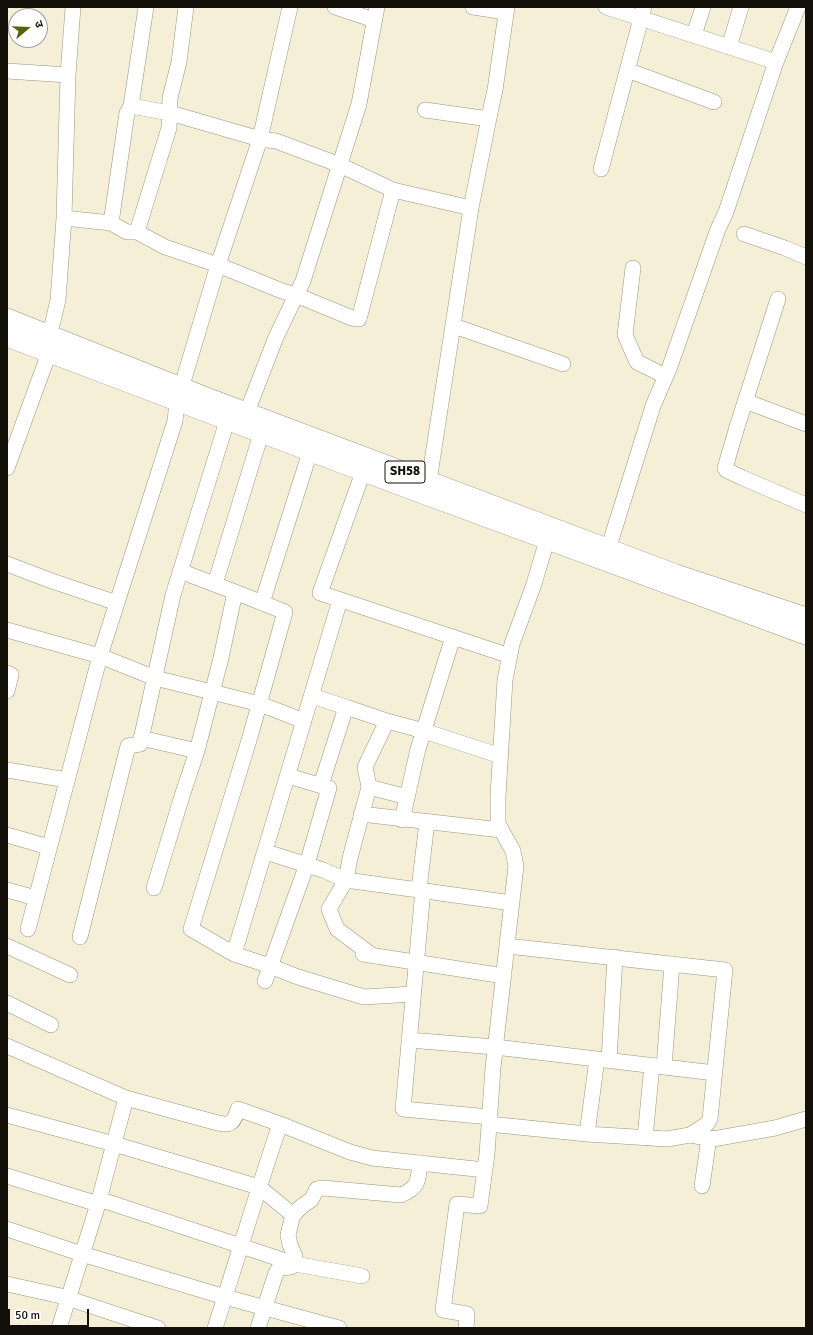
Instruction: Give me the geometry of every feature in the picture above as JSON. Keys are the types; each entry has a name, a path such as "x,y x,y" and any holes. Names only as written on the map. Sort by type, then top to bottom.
{"main road":[{"name":"SH58","path":"7,318 50,334 179,394 227,421 261,434 547,540 606,554 676,574 806,617"},
{"name":"SH58","path":"7,337 50,353 179,394 247,412 429,481 806,635"}],"street":[{"path":"50,334 58,300 64,218 68,75 73,7"},
{"path":"111,222 127,113 132,106 146,7"},
{"path":"137,232 169,128 170,98 179,62 186,7"},
{"path":"28,929 100,656 175,421 179,394 218,265 260,139 290,7"},
{"path":"247,412 276,337 303,281 359,104 375,14 335,7"},
{"path":"429,481 471,208 495,90 506,9 473,7"},
{"path":"606,7 642,13 694,35 776,62"},
{"path":"694,35 703,7"},
{"path":"729,47 740,7"},
{"path":"606,554 653,406 718,229 726,212 776,62 798,7"},
{"path":"601,169 642,13"},
{"path":"627,70 714,102"},
{"path":"7,71 68,75"},
{"path":"132,106 170,113 260,139 276,141 340,165 393,190 471,208"},
{"path":"425,110 489,119"},
{"path":"64,218 111,222 126,232 137,232 165,247 218,265 352,318 359,318 393,190"},
{"path":"744,234 806,257"},
{"path":"633,268 625,335 637,362 665,376"},
{"path":"778,298 728,456 726,470 806,505"},
{"path":"454,326 563,364"},
{"path":"7,468 50,353"},
{"path":"745,401 806,424"},
{"path":"80,937 128,746 140,744 173,595 227,421"},
{"path":"215,584 261,434"},
{"path":"262,603 310,452"},
{"path":"363,472 320,593 510,656"},
{"path":"466,1328 467,1314 443,1310 457,1204 480,1206 485,1170 495,1047 516,866 513,851 498,824 506,680 512,644 534,584 547,540"},
{"path":"7,564 117,604"},
{"path":"180,571 285,612 260,704 191,929 234,954 298,977 364,997 413,994"},
{"path":"154,888 197,751 235,592"},
{"path":"234,954 266,852 340,600"},
{"path":"7,630 100,656 155,678 260,704 304,721"},
{"path":"402,820 424,731 453,637"},
{"path":"7,673 12,675 7,691"},
{"path":"312,696 501,756"},
{"path":"321,785 346,707"},
{"path":"373,956 337,929 329,909 346,880 350,858 369,787 365,767 387,721"},
{"path":"141,738 197,751"},
{"path":"7,770 68,780"},
{"path":"265,981 307,864 329,788 288,776"},
{"path":"369,787 407,797"},
{"path":"361,814 402,820 502,830"},
{"path":"427,822 403,1109 587,1134 667,1139 690,1135 713,1139 775,1128 806,1119"},
{"path":"7,835 49,847"},
{"path":"266,852 307,864 346,880 421,889 512,903"},
{"path":"7,890 36,898"},
{"path":"7,946 70,975"},
{"path":"507,946 725,970 710,1118 707,1124 690,1135"},
{"path":"352,953 504,976"},
{"path":"587,1134 603,1059 615,958"},
{"path":"645,1138 658,1066 672,964"},
{"path":"7,1004 51,1025"},
{"path":"409,1040 495,1047 715,1073"},
{"path":"8,1050 126,1098 226,1125 235,1120 238,1109 350,1152 372,1158 485,1170"},
{"path":"59,1328 99,1201 126,1098"},
{"path":"7,1115 114,1144 259,1187 294,1215"},
{"path":"215,1328 280,1124"},
{"path":"702,1186 709,1138"},
{"path":"295,1264 295,1256 290,1245 288,1235 294,1215 302,1206 311,1200 317,1189 323,1188 401,1195 414,1188 417,1181 420,1163"},
{"path":"7,1176 99,1201 295,1264 362,1276"},
{"path":"7,1229 82,1254 225,1297 339,1328"},
{"path":"258,1328 276,1273 279,1268 291,1267 295,1264"},
{"path":"7,1284 61,1296 158,1328"}]}
